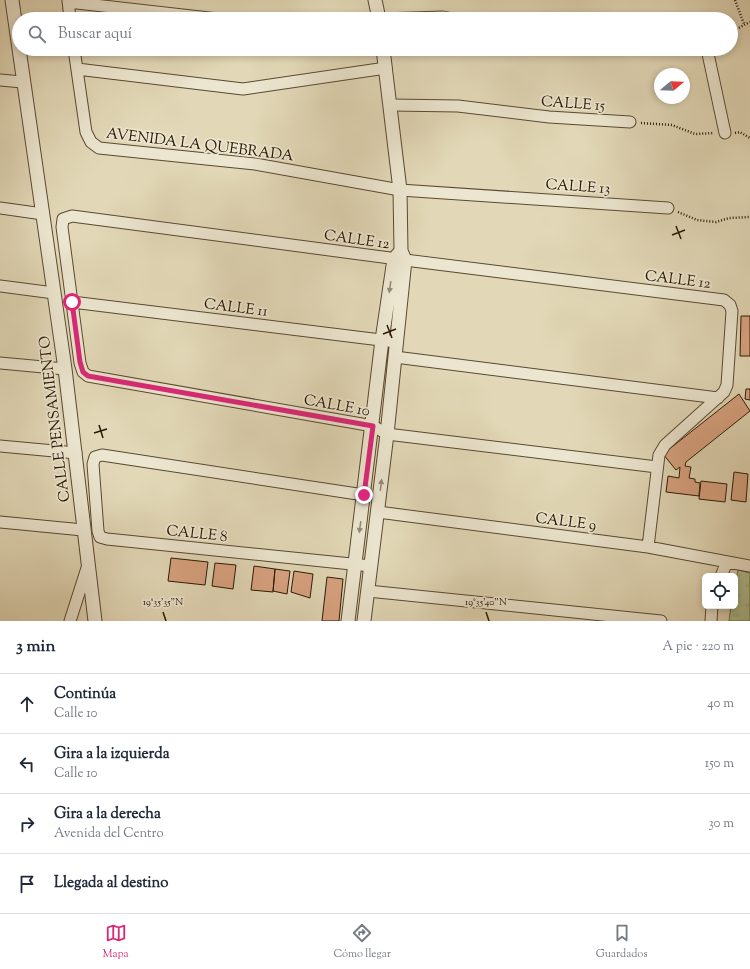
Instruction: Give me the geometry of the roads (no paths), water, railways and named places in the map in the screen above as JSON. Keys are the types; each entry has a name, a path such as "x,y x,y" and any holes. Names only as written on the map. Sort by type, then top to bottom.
{"street":[{"name":"CALLE PENSAMIENTO","path":"12,0 13,12"},
{"path":"376,0 378,12"},
{"path":"69,12 68,1 160,12"},
{"name":"CALLE PENSAMIENTO","path":"19,56 65,369 76,453 87,568 95,621"},
{"name":"AVENIDA LA QUEBRADA","path":"75,56 86,132 91,142 99,148 255,164 400,190"},
{"path":"364,621 388,434 397,342 400,257 400,190 384,56"},
{"path":"709,56 725,133"},
{"path":"77,69 243,89 386,68"},
{"path":"0,80 22,82"},
{"name":"CALLE 15","path":"390,105 458,106 549,117 630,122"},
{"name":"CALLE 13","path":"400,190 668,208"},
{"path":"0,208 43,214"},
{"name":"CALLE 12","path":"72,302 62,227 63,219 72,216 400,257 724,300 730,305 732,311 727,385 724,392 718,398"},
{"path":"348,621 373,426 382,340 400,257"},
{"path":"0,286 54,293"},
{"name":"CALLE 11","path":"72,302 397,342"},
{"name":"CALLE 10","path":"72,302 80,362 83,372 88,376 373,426 388,434 657,467"},
{"path":"395,357 718,398"},
{"path":"0,363 65,369"},
{"path":"648,547 657,467 660,455 666,445 718,398"},
{"path":"0,446 76,453"},
{"name":"CALLE 8","path":"364,495 102,455 95,457 93,464 100,537 107,539 371,566"},
{"name":"CALLE 9","path":"378,512 648,547 750,566"},
{"path":"0,522 83,530"},
{"path":"722,573 727,562"},
{"path":"70,621 87,568"},
{"path":"368,591 661,621"},
{"path":"710,621 712,609"}]}
